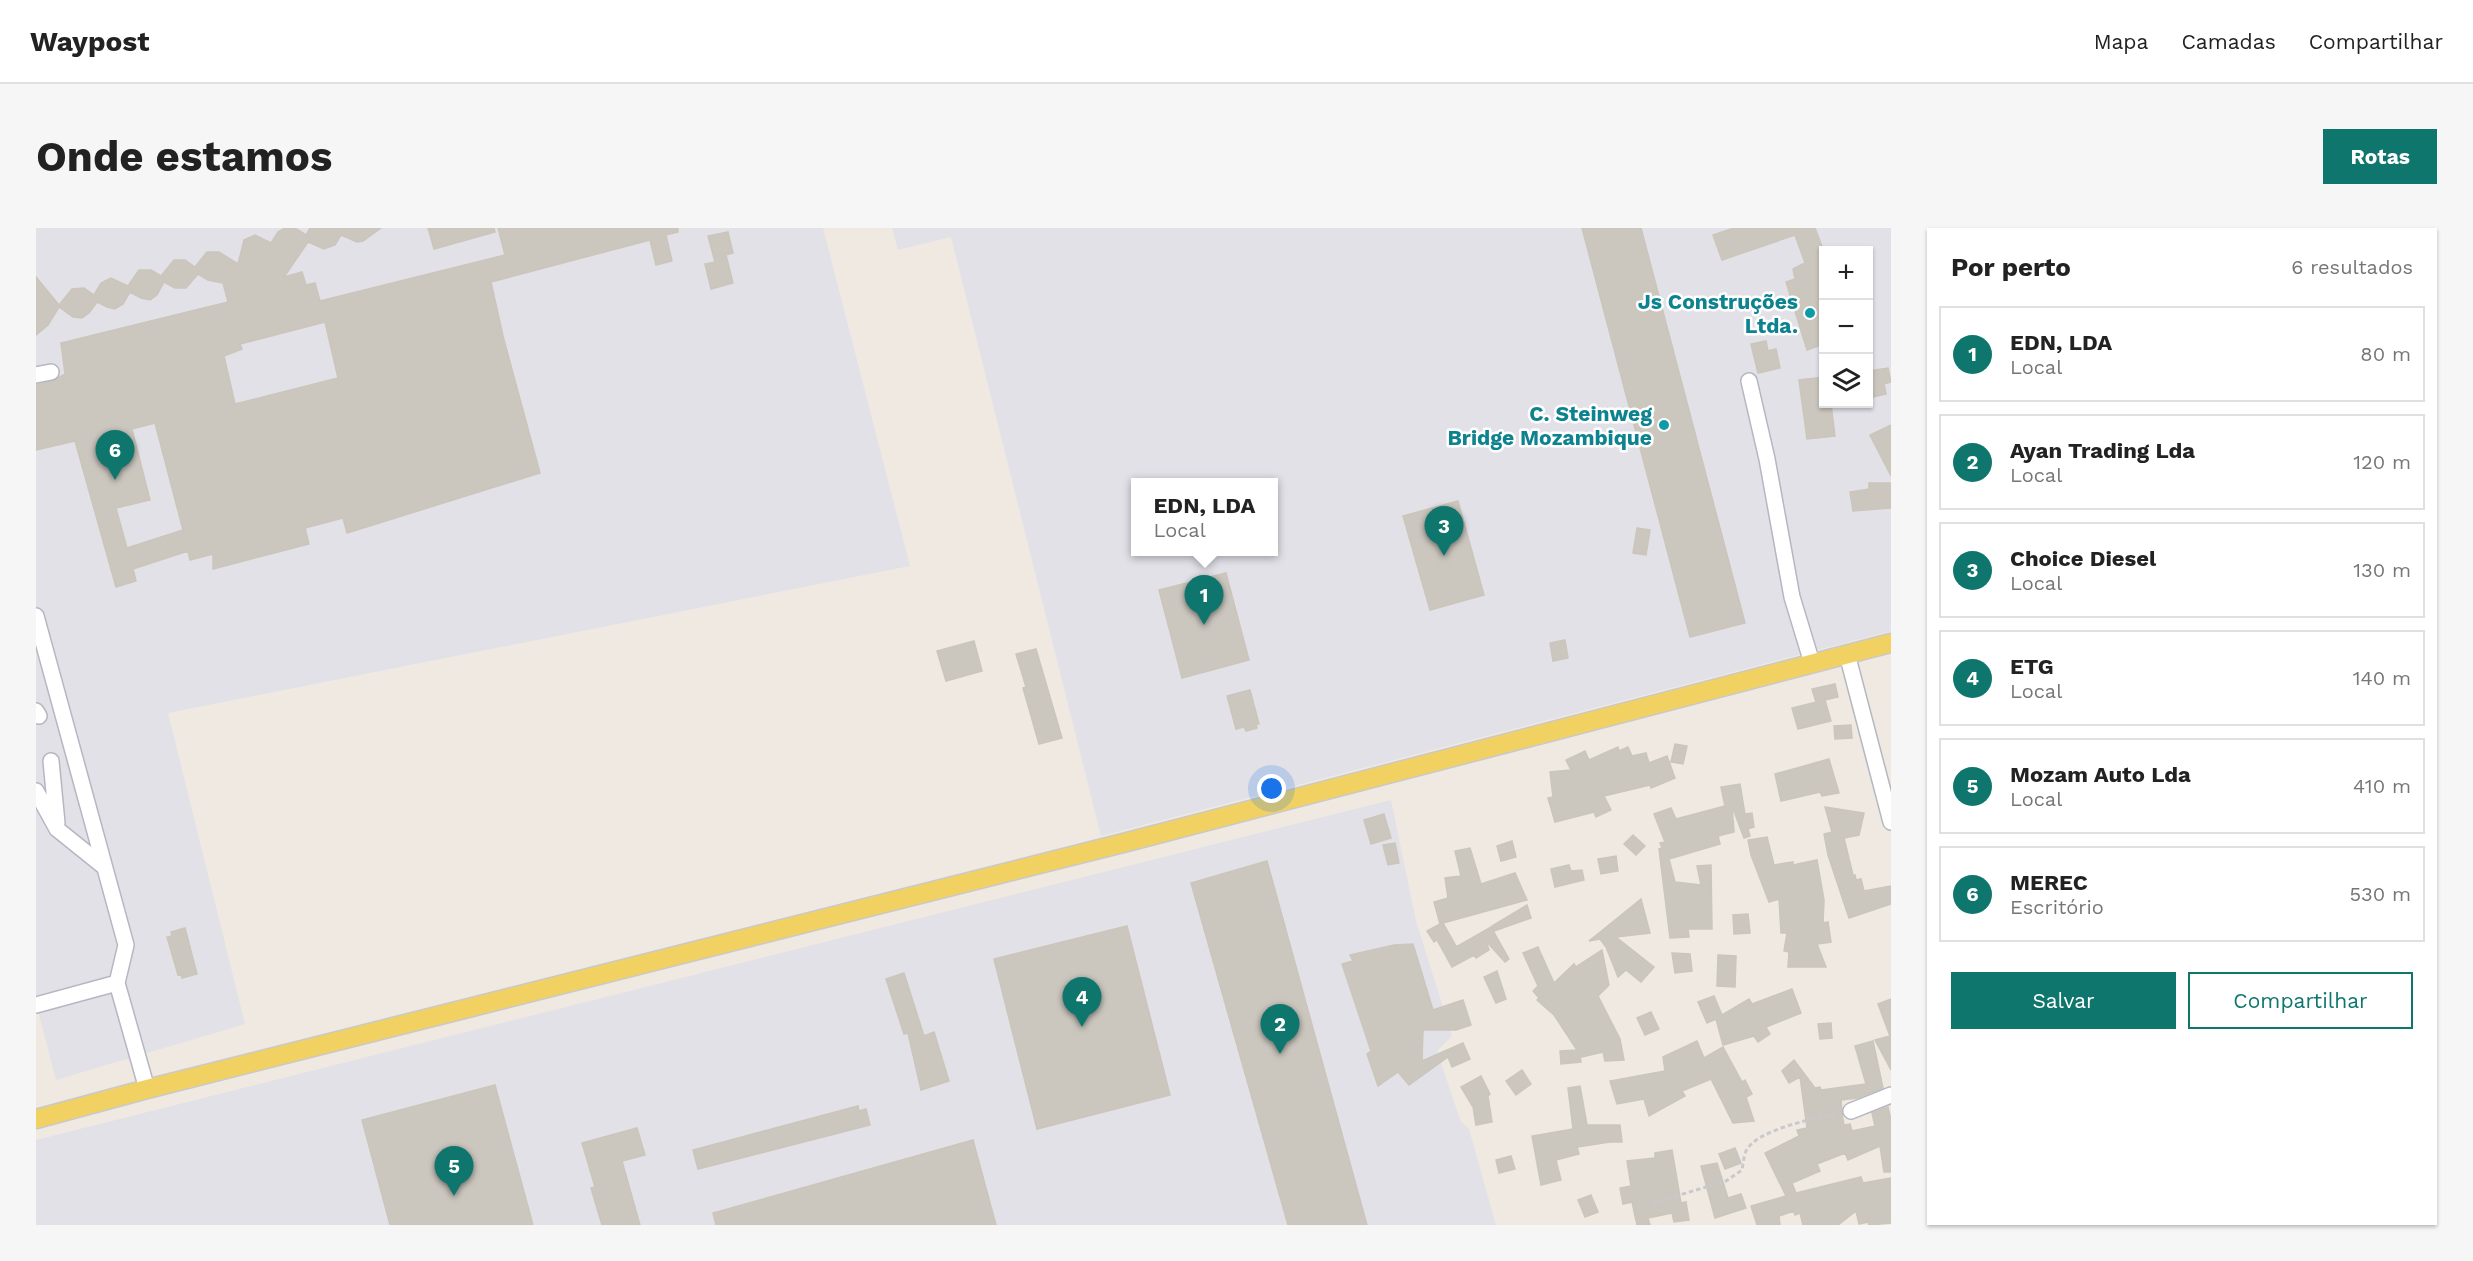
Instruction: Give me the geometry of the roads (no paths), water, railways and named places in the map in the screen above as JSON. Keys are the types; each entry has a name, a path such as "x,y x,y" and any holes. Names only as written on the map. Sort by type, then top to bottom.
{"main road":[{"path":"36,1119 1127,842 1891,643"}],"street":[{"path":"1749,381 1772,458 1792,597 1812,663"},
{"path":"36,616 126,945 117,983 147,1089"},
{"path":"1846,654 1891,822"},
{"path":"51,761 57,829"},
{"path":"36,791 57,829 103,866"},
{"path":"36,1005 117,983"},
{"path":"1851,1111 1891,1095"}],"place":[{"name":"Js Construções Ltda.","path":"1810,313"},
{"name":"C. Steinweg Bridge Mozambique","path":"1664,425"},
{"name":"MEREC","path":"115,480"},
{"name":"Choice Diesel","path":"1444,556"},
{"name":"EDN, LDA","path":"1204,625"},
{"name":"ETG","path":"1082,1027"},
{"name":"Ayan Trading Lda","path":"1280,1054"},
{"name":"Mozam Auto Lda","path":"454,1196"}]}
